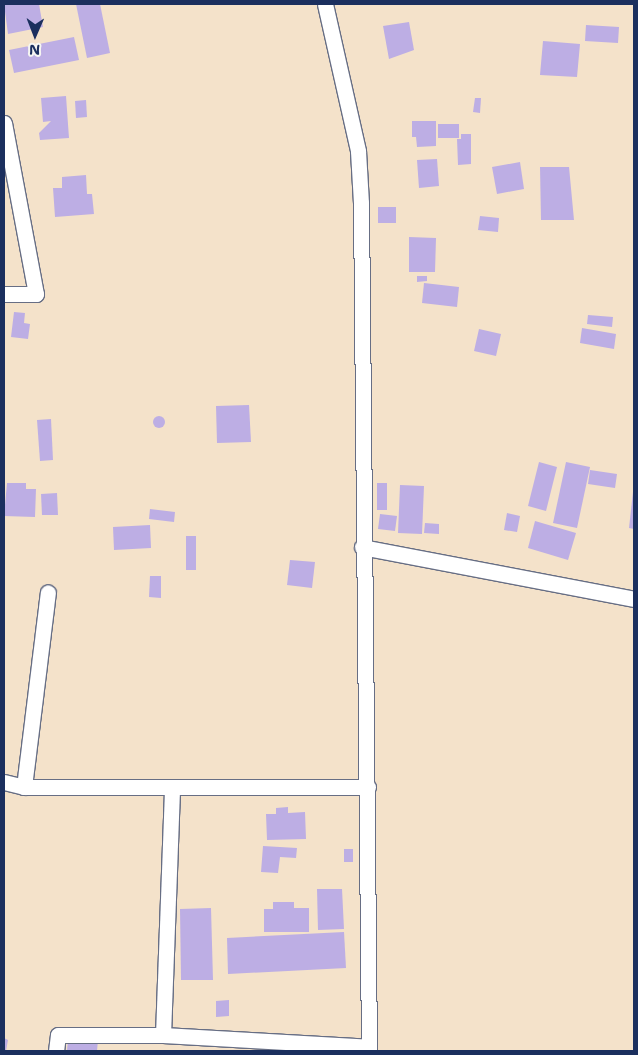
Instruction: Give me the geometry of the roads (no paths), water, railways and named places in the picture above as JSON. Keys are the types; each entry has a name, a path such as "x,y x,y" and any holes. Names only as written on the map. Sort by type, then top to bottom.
{"street":[{"path":"56,1051 58,1035 163,1035 369,1049 368,787 362,547 361,204 358,151 325,4"},
{"path":"4,123 36,294 4,294"},
{"path":"362,547 634,599"},
{"path":"24,787 48,592"},
{"path":"4,782 24,787 368,787"},
{"path":"163,1035 172,788"}]}
